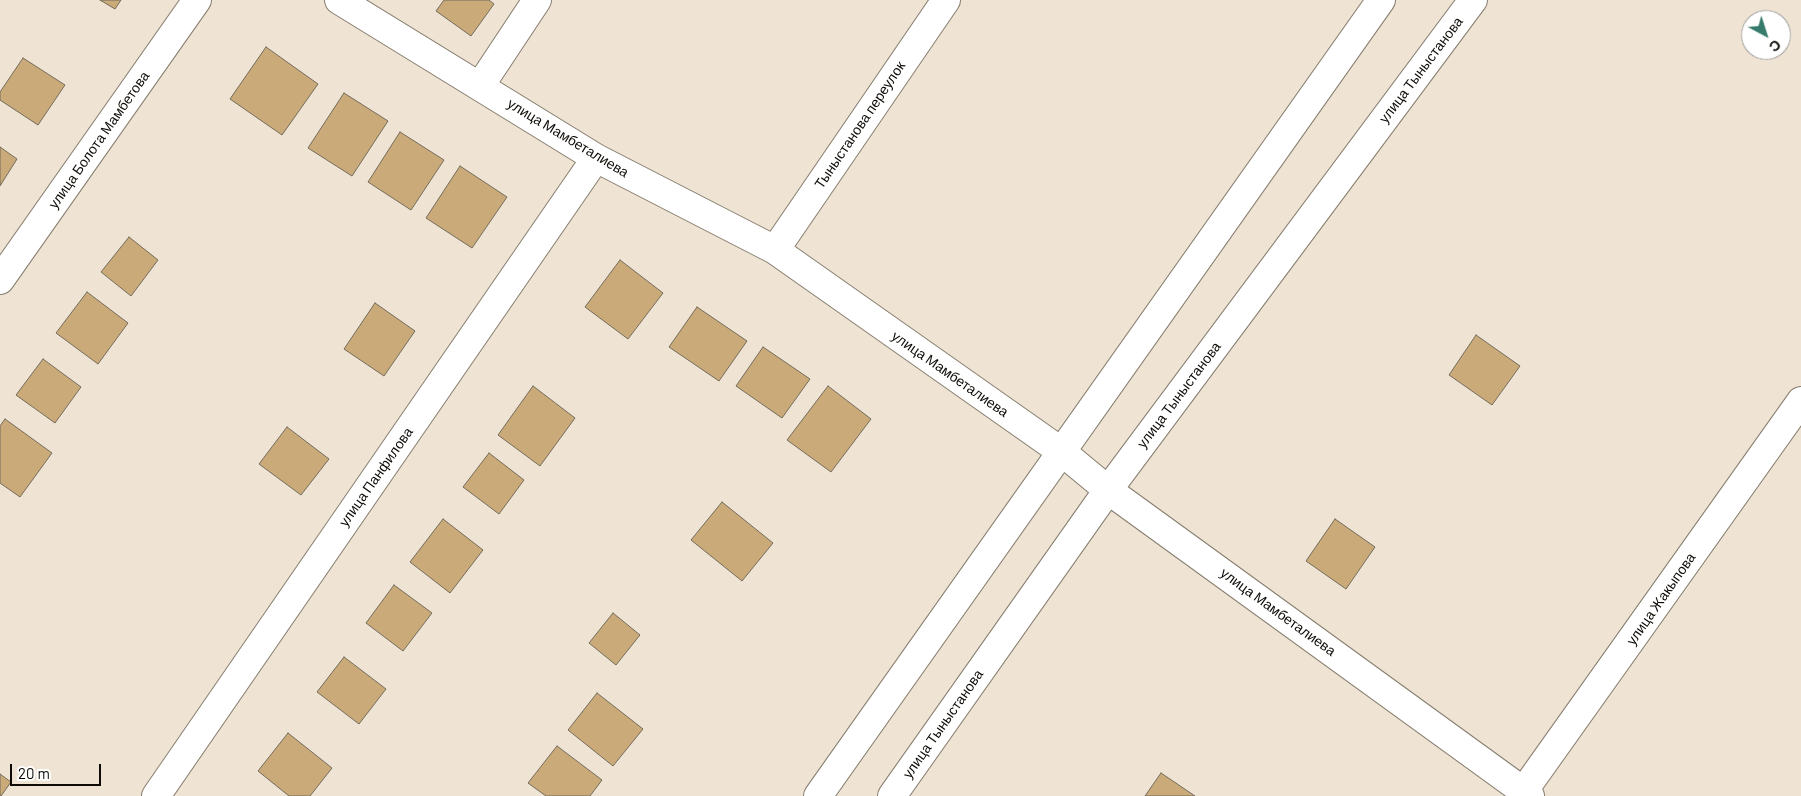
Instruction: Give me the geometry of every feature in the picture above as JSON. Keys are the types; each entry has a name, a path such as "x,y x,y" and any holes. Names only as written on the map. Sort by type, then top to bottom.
{"street":[{"name":"улица Болота Мамбетова","path":"0,280 197,0"},
{"name":"улица Мамбеталиева","path":"339,0 596,158 775,250 1062,452 1108,490 1525,794"},
{"path":"480,86 537,0"},
{"name":"Тыныстанова переулок","path":"775,250 946,0"},
{"path":"818,796 1381,0"},
{"name":"улица Тыныстанова","path":"892,796 1108,490 1473,0"},
{"name":"улица Панфилова","path":"156,796 596,158"},
{"name":"улица Жакыпова","path":"1525,794 1801,401"}],"building":[{"path":"100,0 121,0 115,9"},
{"path":"444,0 489,0 494,4 471,36 436,11"},
{"path":"266,47 318,84 282,135 230,99"},
{"path":"23,58 65,85 38,125 0,100 0,92"},
{"path":"344,93 388,121 352,176 308,148"},
{"path":"400,132 444,160 411,210 368,182"},
{"path":"0,147 17,159 0,186"},
{"path":"460,166 507,197 472,248 426,218"},
{"path":"129,237 158,260 131,296 101,272"},
{"path":"620,260 663,293 628,339 585,307"},
{"path":"87,292 128,323 98,364 56,333"},
{"path":"375,303 415,331 384,376 344,349"},
{"path":"697,307 747,341 719,381 669,347"},
{"path":"1476,335 1520,366 1492,405 1449,375"},
{"path":"763,347 810,379 782,418 736,386"},
{"path":"43,359 81,387 55,423 16,395"},
{"path":"533,386 575,418 540,466 498,435"},
{"path":"828,386 871,419 831,472 787,440"},
{"path":"5,419 52,453 20,497 0,483 0,426"},
{"path":"287,427 329,459 301,495 259,464"},
{"path":"489,453 524,480 499,514 463,487"},
{"path":"722,502 773,543 742,581 691,540"},
{"path":"443,519 483,550 450,593 410,562"},
{"path":"1335,519 1375,547 1346,589 1306,561"},
{"path":"394,585 432,613 403,651 366,623"},
{"path":"613,613 640,635 616,665 589,643"},
{"path":"344,657 386,689 359,724 317,692"},
{"path":"597,693 643,729 613,766 568,730"},
{"path":"288,733 332,768 310,796 289,796 258,771"},
{"path":"557,746 602,780 590,796 546,796 528,783"},
{"path":"1161,773 1195,796 1145,796"},
{"path":"0,774 11,782 1,796 0,796"}]}
